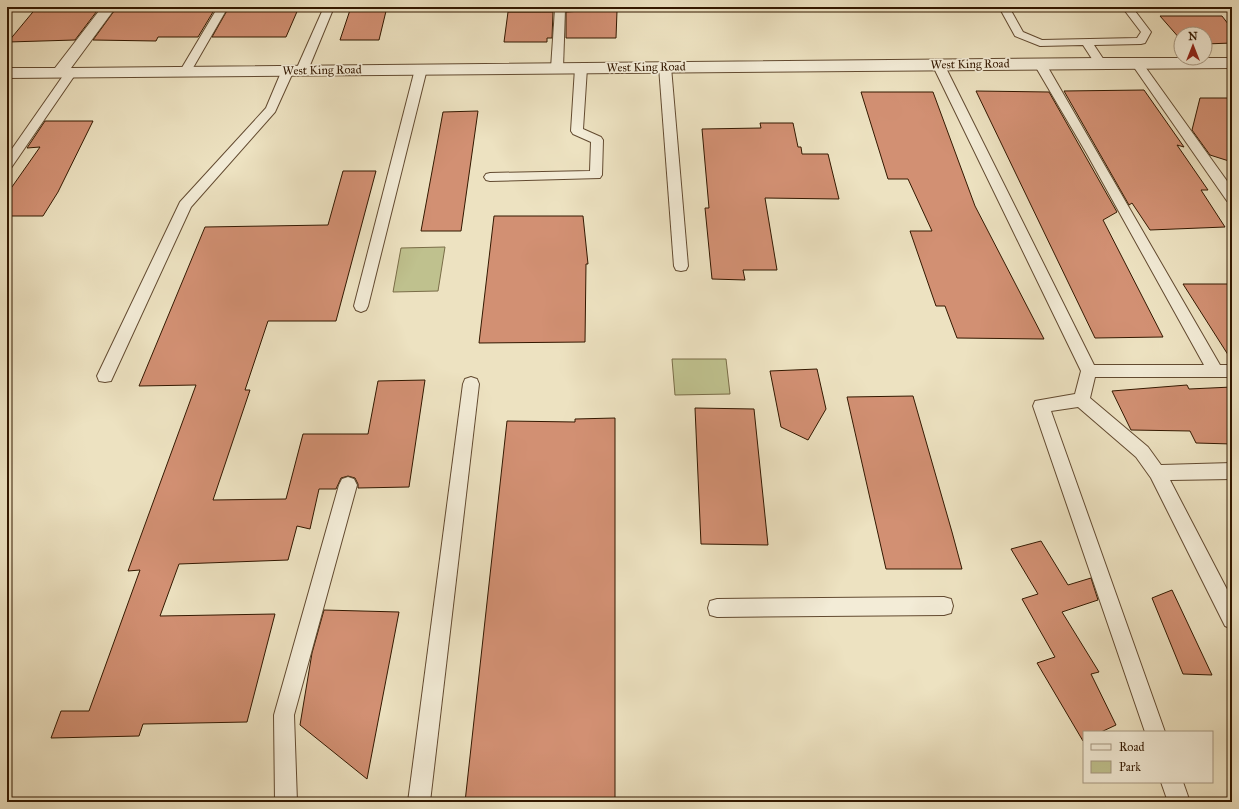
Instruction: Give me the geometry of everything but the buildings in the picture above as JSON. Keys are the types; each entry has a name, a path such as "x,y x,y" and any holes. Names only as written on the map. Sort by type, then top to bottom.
{"street":[{"path":"66,72 109,7"},
{"name":"West King Road","path":"7,73 938,64 1232,63"}],"lane":[{"path":"105,376 185,205 271,109 295,70 329,7"},
{"path":"1004,7 1018,34 1040,43 1141,41 1146,32 1127,7"},
{"path":"186,71 222,8"},
{"path":"557,68 560,8"},
{"path":"1087,43 1100,63"},
{"path":"1137,63 1232,198"},
{"path":"938,64 1089,371 1081,400"},
{"path":"1040,64 1094,154 1216,371"},
{"path":"665,67 681,266"},
{"path":"490,177 596,175 597,140 577,131 581,68"},
{"path":"361,306 421,69"},
{"path":"7,165 66,72"},
{"path":"1089,371 1232,371"},
{"path":"420,802 471,384"},
{"path":"1155,731 1041,406 1081,400 1142,452 1157,473 1232,620"},
{"path":"1157,473 1232,471"},
{"path":"286,802 284,715 348,486"},
{"path":"717,608 944,606"},
{"path":"1172,783 1179,802"}],"green space":[{"path":"445,247 438,291 393,292 401,248"},
{"path":"672,359 726,359 730,394 675,395"}]}
